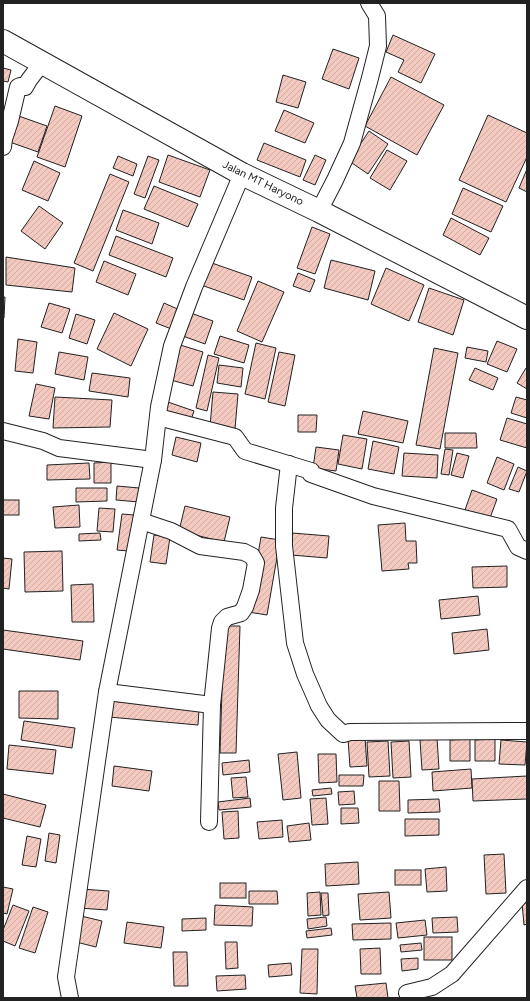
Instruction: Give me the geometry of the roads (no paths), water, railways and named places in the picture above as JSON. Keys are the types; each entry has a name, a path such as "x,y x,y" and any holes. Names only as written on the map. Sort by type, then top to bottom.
{"main road":[{"name":"Jalan MT Haryono","path":"3,41 242,174 319,211 527,318"}],"street":[{"path":"319,211 352,143 378,46 377,16 369,3"},
{"path":"3,147 18,87 25,87 28,80 42,64"},
{"path":"70,998 66,977 107,692 153,460 158,417 172,346 194,288 242,174"},
{"path":"158,417 235,437 245,451 311,471 311,474 373,496 508,529 518,547 527,551"},
{"path":"3,431 44,441 59,448 153,460"},
{"path":"289,464 284,508 284,546 295,643 305,674 319,706 328,720 343,734 350,732 527,731"},
{"path":"141,521 172,531 200,546 244,552 252,556 256,563 251,590 245,607 241,613 227,617 222,622 220,628 212,705 209,822"},
{"path":"107,692 212,705"},
{"path":"407,993 432,987 452,974 527,888"}]}
